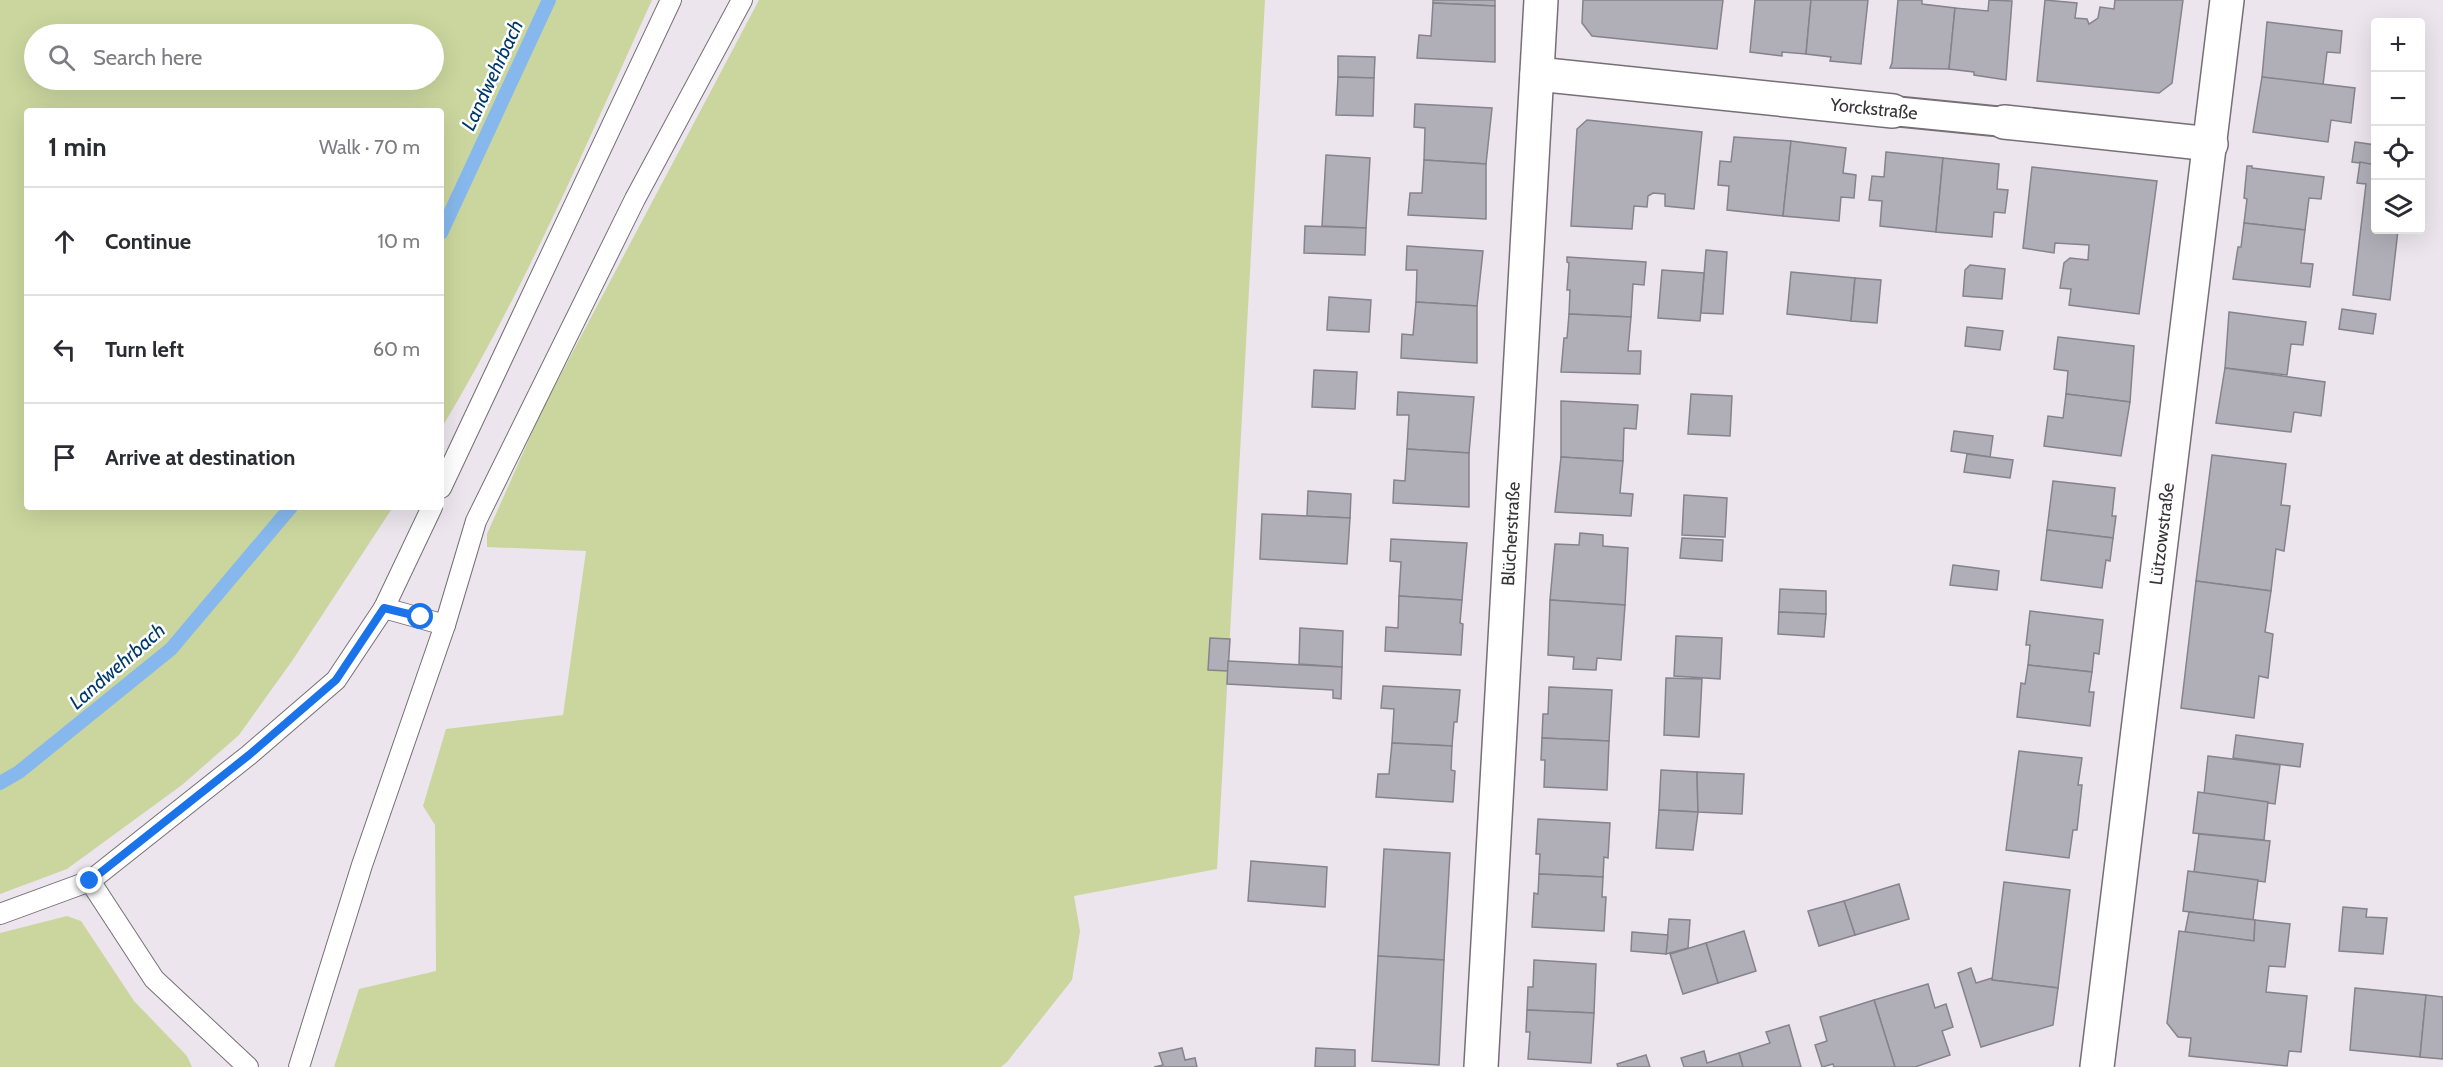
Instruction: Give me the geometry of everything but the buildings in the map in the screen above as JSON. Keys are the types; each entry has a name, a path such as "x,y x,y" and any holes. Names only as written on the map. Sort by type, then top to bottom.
{"street":[{"name":"Blücherstraße","path":"1481,1067 1541,0"},
{"name":"Lützowstraße","path":"2097,1067 2227,0"},
{"name":"Yorckstraße","path":"1537,74 2211,144"}],"lane":[{"path":"444,482 671,0"},
{"path":"299,1067 362,865 445,626 476,521 635,199 742,0"},
{"path":"0,915 90,881 249,755 336,680 384,608 431,510"},
{"path":"384,608 445,626"},
{"path":"90,881 154,980 248,1067"}],"green space":[{"path":"0,0 652,0 526,272 444,424 444,108 24,108 24,510 391,510 292,661 239,735 182,785 67,869 0,894"},
{"path":"759,0 1265,0 1217,869 1074,896 1080,931 1072,980 1001,1067 334,1067 359,989 436,971 435,825 423,806 446,729 563,715 586,551 487,547 487,534 542,410"},
{"path":"67,916 81,921 134,1001 187,1056 192,1067 0,1067 0,933"}],"waterway":[{"name":"Landwehrbach","path":"444,227 549,0"},
{"name":"Landwehrbach","path":"0,783 19,772 171,649 288,510"}],"route":[{"path":"90,881 249,755 336,680 384,608 421,617"}]}
